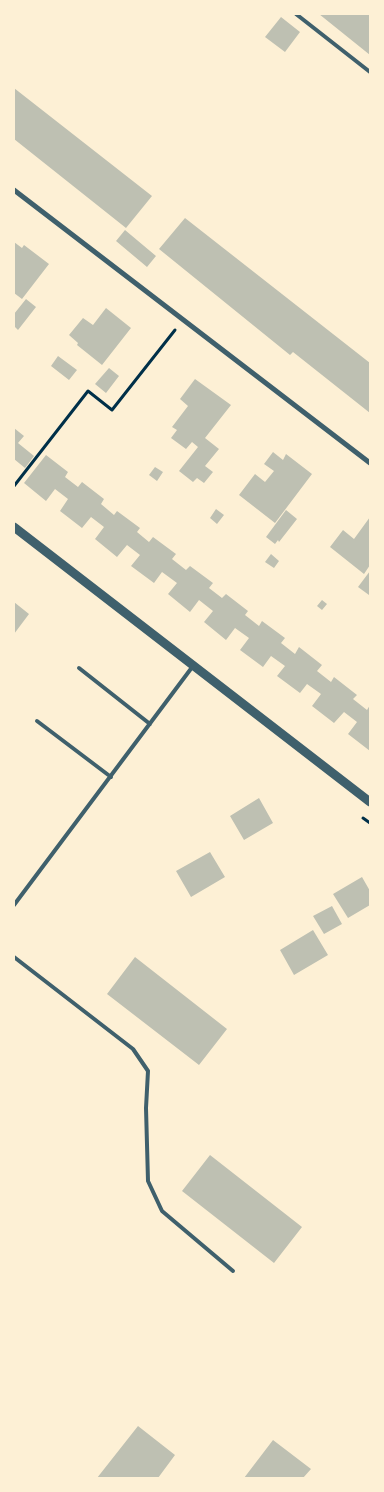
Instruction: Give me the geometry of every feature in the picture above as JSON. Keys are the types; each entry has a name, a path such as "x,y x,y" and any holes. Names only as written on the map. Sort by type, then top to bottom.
{"street":[{"path":"14,190 370,463"},
{"path":"14,527 370,802"}],"lane":[{"path":"296,14 370,72"},
{"path":"14,905 111,778 193,666"},
{"path":"79,668 150,724"},
{"path":"37,721 111,778"},
{"path":"14,957 133,1049 148,1071 146,1108 148,1181 162,1211 234,1272"}],"path":[{"path":"14,486 88,391 112,410 183,319"}],"building":[{"path":"319,14 370,14 370,55"},
{"path":"281,17 300,32 285,52 265,37"},
{"path":"14,88 152,196 126,228 14,139"},
{"path":"185,218 370,363 370,413 293,352 290,355 159,249"},
{"path":"125,230 156,256 147,267 116,241"},
{"path":"14,242 22,248 24,245 49,264 22,299 14,293"},
{"path":"26,299 36,307 18,330 14,326 14,314"},
{"path":"106,308 131,328 102,365 77,345 78,343 69,335 83,318 93,325"},
{"path":"58,356 77,370 69,380 51,366"},
{"path":"109,368 119,376 106,393 95,384"},
{"path":"195,379 231,405 205,438 219,449 205,466 213,472 204,483 197,478 193,482 179,471 198,447 192,442 186,449 171,438 177,430 172,427 188,406 180,399"},
{"path":"14,428 24,436 18,443 34,456 25,468 14,459"},
{"path":"273,452 283,460 286,454 312,474 275,523 239,495 255,474 265,482 274,471 264,464"},
{"path":"46,455 68,472 65,477 78,487 82,482 104,499 101,504 114,515 117,511 140,528 137,532 149,542 153,537 176,554 172,559 186,570 190,566 213,583 209,588 222,598 226,594 248,611 245,615 259,626 262,621 285,638 281,643 295,654 299,647 322,665 317,671 331,682 334,677 357,695 353,699 367,710 370,705 370,751 348,734 357,722 344,712 334,723 312,706 321,694 307,684 300,693 277,676 285,666 271,656 263,667 240,650 249,638 235,628 226,640 204,622 213,611 199,600 190,612 168,594 177,583 162,572 154,583 131,566 140,555 127,545 117,557 95,539 104,527 91,517 82,528 60,511 68,499 55,489 46,501 24,483"},
{"path":"155,467 163,472 157,481 149,475"},
{"path":"216,509 224,515 217,524 210,518"},
{"path":"286,510 297,519 279,542 278,540 275,544 266,537"},
{"path":"370,517 370,565 364,574 330,547 343,530 354,539"},
{"path":"271,554 279,561 274,568 265,562"},
{"path":"370,571 370,594 369,595 358,587"},
{"path":"322,600 327,604 322,610 317,606"},
{"path":"14,602 29,614 14,634"},
{"path":"259,798 273,823 244,840 230,816"},
{"path":"210,852 225,877 191,897 176,871"},
{"path":"362,877 370,891 370,905 348,918 333,894"},
{"path":"332,906 342,924 324,934 313,916"},
{"path":"313,930 328,955 294,975 280,950"},
{"path":"135,957 227,1029 199,1065 107,994"},
{"path":"210,1155 302,1227 274,1263 182,1191"},
{"path":"138,1426 175,1455 158,1478 97,1478"},
{"path":"273,1440 311,1469 303,1478 244,1478"}]}
